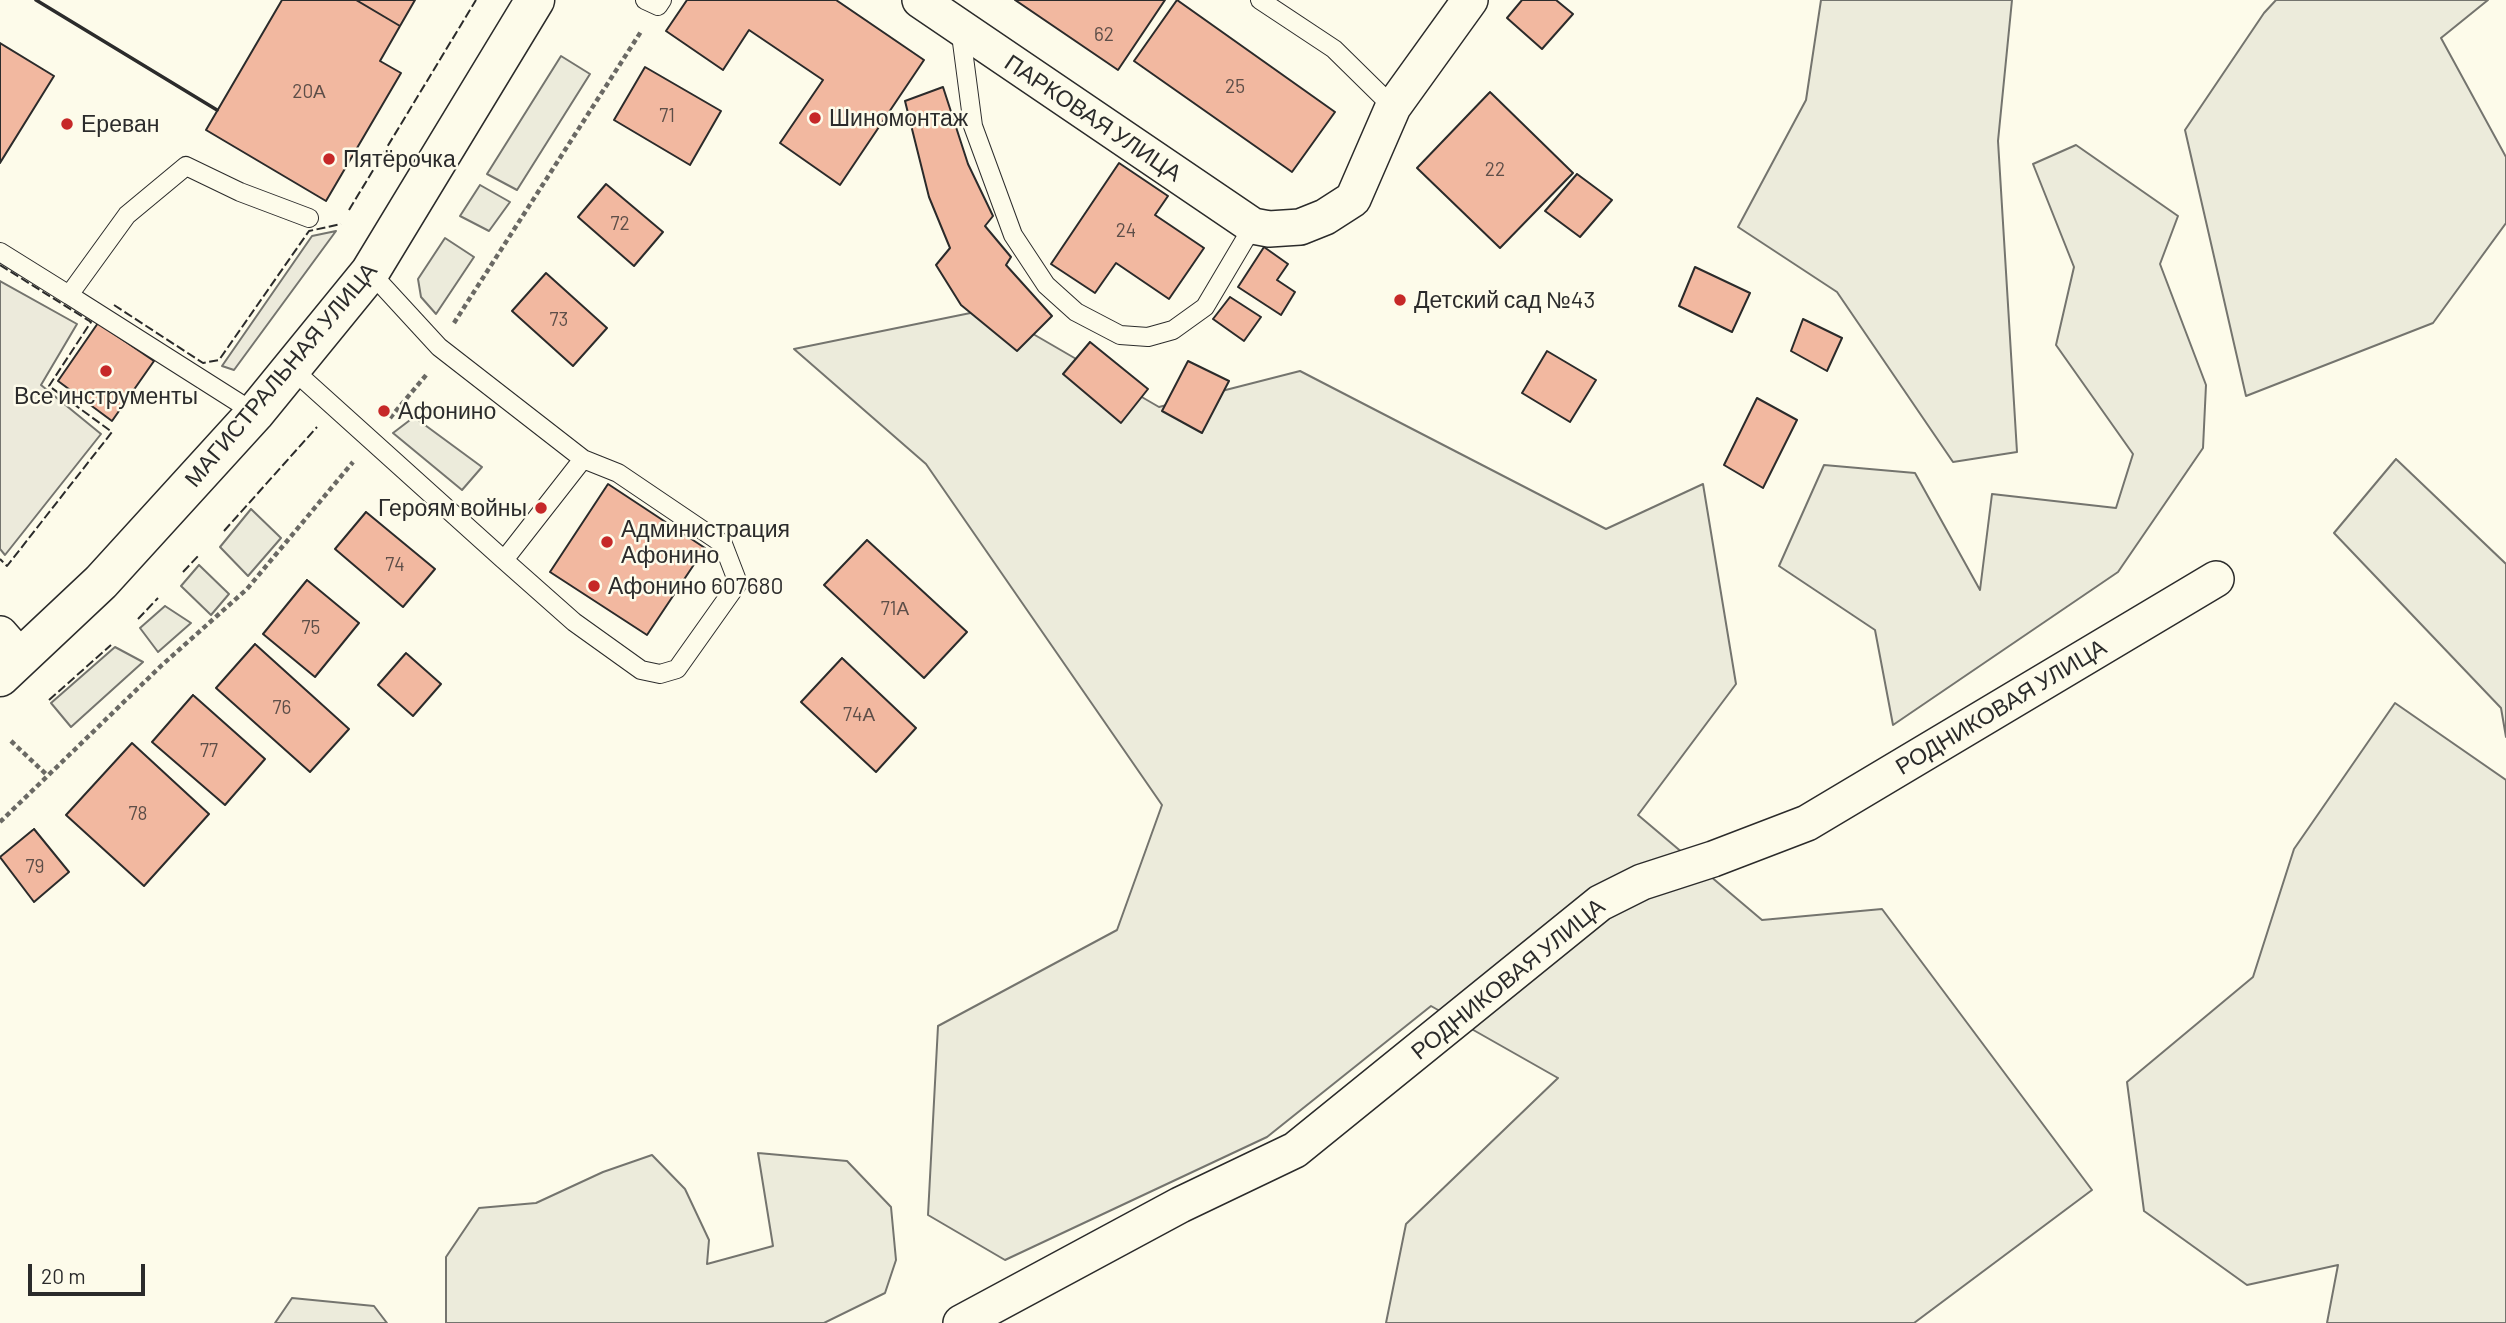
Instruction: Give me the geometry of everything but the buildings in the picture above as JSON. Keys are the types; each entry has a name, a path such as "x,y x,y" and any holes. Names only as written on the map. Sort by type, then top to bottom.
{"main road":[{"name":"МАГИСТРАЛЬНАЯ УЛИЦА","path":"7,656 101,582 255,413 370,272 535,0"}],"street":[{"name":"ПАРКОВАЯ УЛИЦА","path":"920,0 1261,227"},
{"path":"1261,227 1300,227 1325,217 1353,199 1394,107 1470,0"},
{"name":"РОДНИКОВАЯ УЛИЦА","path":"961,1323 1180,1205 1295,1150 1600,903 1642,881 1713,859 1807,823 2216,579"}],"lane":[{"path":"1261,0 1334,49 1394,107"},
{"path":"960,27 973,126 1013,235 1046,285 1076,312 1120,335 1148,337 1172,330 1205,307 1261,227"},
{"path":"69,295 127,215 186,166 240,192 309,218"},
{"path":"0,252 255,413"},
{"path":"291,368 575,622 641,670 660,674 677,669 738,583 723,544 618,473 583,459 439,347 370,272"},
{"path":"504,560 583,459"}],"path":[{"path":"0,822 162,665 247,589 429,371 439,347 655,2"},
{"path":"11,741 48,776"}],"shaded area":[{"path":"1821,0 2012,0 1998,141 2017,452 1953,462 1837,292 1738,227 1806,100"},
{"path":"2276,0 2488,0 2441,38 2506,157 2506,223 2433,323 2246,396 2185,130 2264,13"},
{"path":"561,56 590,74 517,190 487,174"},
{"path":"2076,145 2178,216 2160,264 2206,385 2203,448 2118,572 1893,725 1875,630 1779,566 1824,465 1915,473 1980,590 1992,494 2116,508 2133,454 2056,345 2074,267 2033,164"},
{"path":"480,185 510,202 489,231 460,216"},
{"path":"336,231 234,370 222,366 312,236"},
{"path":"445,238 474,257 436,314 421,297 418,279"},
{"path":"0,281 77,324 41,385 101,434 5,555 0,549"},
{"path":"990,309 1159,407 1300,371 1606,529 1703,484 1736,684 1638,815 1762,920 1882,909 2092,1190 1914,1323 1386,1323 1406,1224 1558,1078 1431,1006 1267,1137 1005,1260 928,1215 938,1026 1117,930 1162,805 926,464 794,349"},
{"path":"414,417 482,467 462,490 393,433"},
{"path":"2396,459 2506,564 2506,737 2501,708 2334,533"},
{"path":"251,509 281,538 248,576 220,547"},
{"path":"199,565 229,594 211,615 181,586"},
{"path":"165,606 191,623 158,652 140,628"},
{"path":"115,647 143,662 71,727 51,703"},
{"path":"2395,703 2506,780 2506,1323 2327,1323 2338,1265 2247,1285 2144,1211 2127,1082 2253,977 2294,849"},
{"path":"758,1153 847,1161 891,1207 896,1260 885,1293 824,1323 446,1323 446,1257 479,1208 536,1203 603,1172 652,1155 685,1189 709,1240 707,1264 773,1246"},
{"path":"292,1298 374,1306 387,1323 275,1323"}],"fence":[{"path":"349,210 476,0"},
{"path":"114,305 203,363 219,360 309,231 341,224"},
{"path":"0,265 91,322 49,386 112,432 7,566 0,559"},
{"path":"224,531 317,427"},
{"path":"183,572 199,555"},
{"path":"138,619 158,598"},
{"path":"49,700 111,645"}],"wall":[{"path":"36,0 217,110"}],"place":[{"name":"Шиномонтаж","path":"815,118"},
{"name":"Ереван","path":"67,124"},
{"name":"Пятёрочка","path":"329,159"},
{"name":"Детский сад №43","path":"1400,300"},
{"name":"Все инструменты","path":"106,371"},
{"name":"Афонино","path":"384,411"},
{"name":"Героям войны","path":"541,508"},
{"name":"Администрация Афонино","path":"607,542"},
{"name":"Афонино 607680","path":"594,586"}]}
